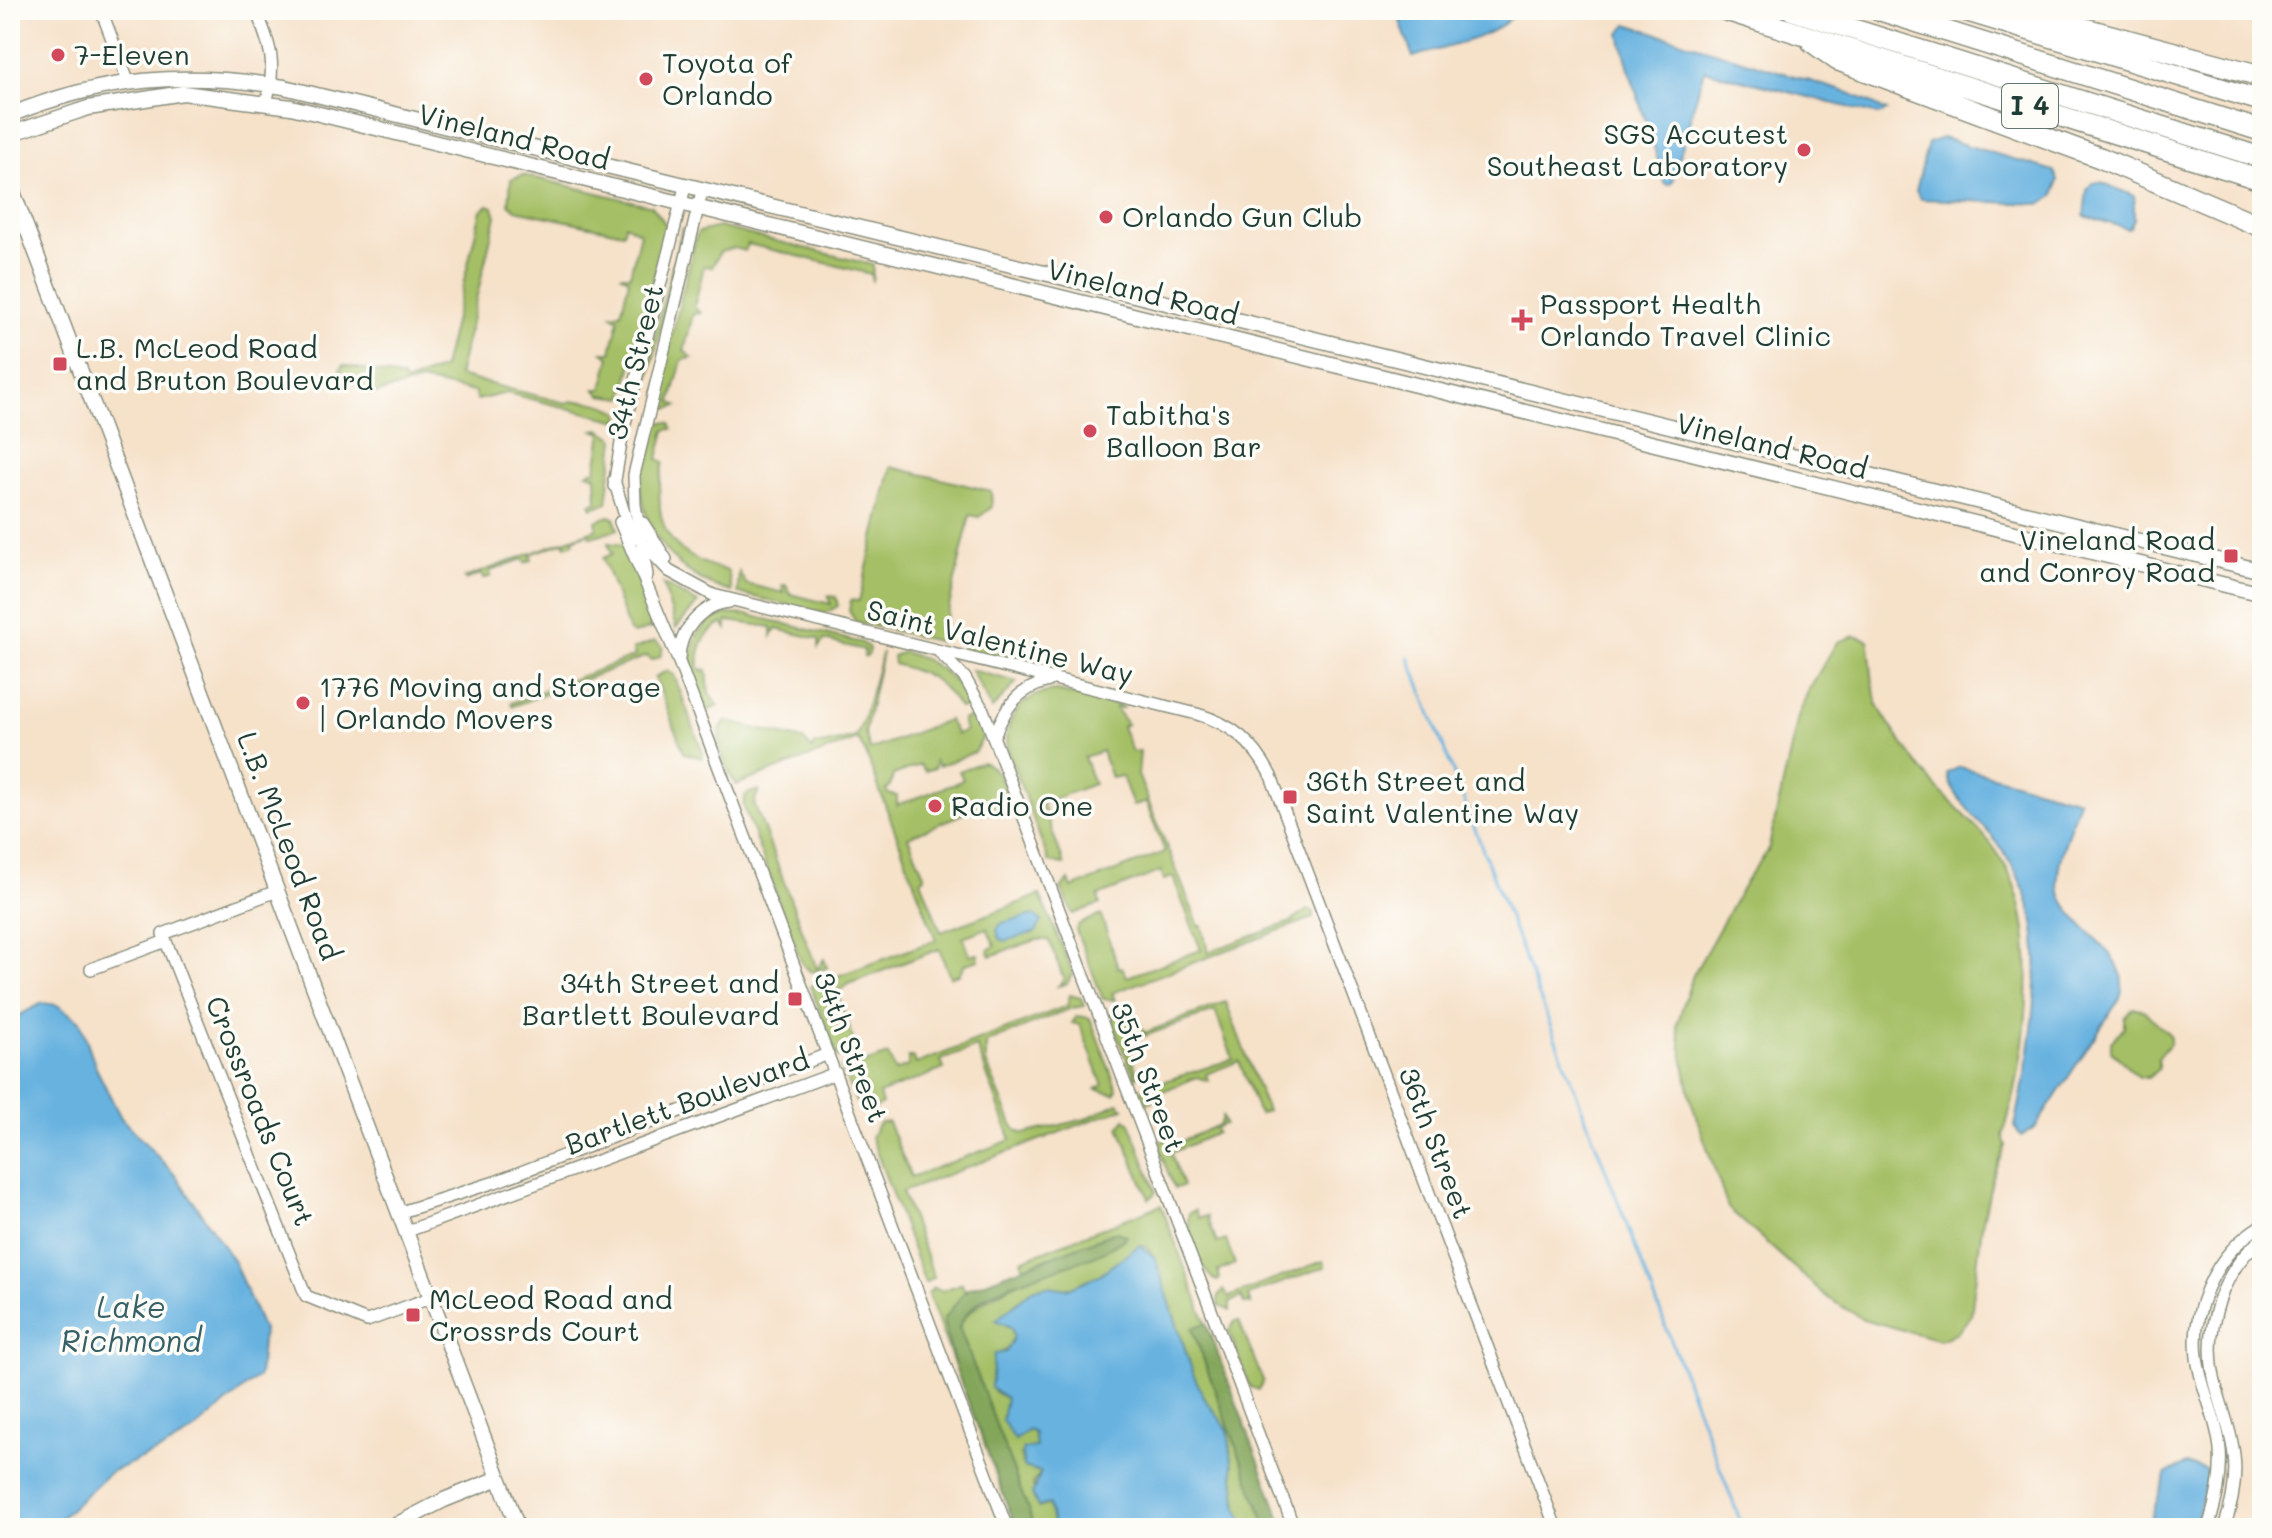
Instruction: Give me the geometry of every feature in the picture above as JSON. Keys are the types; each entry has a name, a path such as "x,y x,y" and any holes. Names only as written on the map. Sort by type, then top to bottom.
{"highway":[{"name":"I 4","path":"1725,10 2262,180"},
{"path":"1792,10 2262,158"},
{"path":"1879,10 2262,131"},
{"path":"1963,10 2262,101"},
{"path":"2016,10 2262,76"},
{"path":"1799,32 1837,60 2101,158 2262,227"}],"street":[{"path":"101,10 128,81"},
{"path":"256,10 272,52 271,85 266,103"},
{"name":"Vineland Road","path":"10,115 44,101 128,81 179,76 271,85 2262,571"},
{"name":"Vineland Road","path":"10,134 88,108 137,98 183,93 266,103 2262,594"},
{"name":"L.B. McLeod Road","path":"10,184 518,1528"},
{"name":"34th Street","path":"685,187 614,480 620,525 649,583 1007,1528"},
{"name":"34th Street","path":"649,583 633,492 637,451 702,191"},
{"path":"889,256 893,238"},
{"path":"1001,284 1006,265"},
{"path":"1164,324 1167,304"},
{"path":"1515,410 1520,390"},
{"path":"1711,458 1717,437"},
{"name":"34th Street","path":"614,480 625,521 669,571"},
{"name":"Saint Valentine Way","path":"639,517 659,550 696,587"},
{"name":"Saint Valentine Way","path":"669,571 696,587 733,602 1197,714 1226,725 1255,749 1271,776"},
{"path":"679,662 682,640 697,617 718,603 733,602"},
{"name":"35th Street","path":"940,653 975,693 994,736 1294,1528"},
{"path":"994,736 1003,712 1020,692 1053,680"},
{"name":"36th Street","path":"1271,776 1556,1528"},
{"path":"91,969 166,941 163,934 277,891"},
{"name":"Crossroads Court","path":"166,941 259,1169 306,1296 367,1321 430,1298"},
{"name":"Bartlett Boulevard","path":"398,1213 468,1191 828,1054"},
{"name":"Bartlett Boulevard","path":"405,1232 836,1073"},
{"name":"Bartlett Boulevard","path":"555,1176 586,1156 637,1137 639,1126"},
{"path":"2208,1528 2220,1466 2218,1433 2198,1361 2199,1316 2208,1287 2224,1259 2262,1225"},
{"path":"2224,1528 2233,1493 2235,1458 2214,1377 2212,1329 2224,1287 2252,1247 2262,1239"},
{"path":"390,1528 444,1500 499,1478"}],"green space":[{"path":"523,175 652,206 667,226 623,398 601,395 595,389 602,389 610,357 603,352 611,352 619,319 612,315 621,313 629,280 622,275 630,275 640,233 625,224 623,233 516,210 509,204 511,179"},
{"path":"488,205 493,207 496,216 458,376 566,403 584,401 600,404 620,413 619,421 507,393 477,400 475,392 421,381 370,395 339,372 343,365 403,378 405,383 443,368 481,210"},
{"path":"719,227 873,265 872,282 871,274 748,244 745,251 734,248 720,252 712,267 704,266 694,307 701,313 693,314 684,351 692,358 682,360 671,402 678,406 668,409 661,405 658,392 696,237 698,232"},
{"path":"682,228 682,241 645,394 640,401 641,386"},
{"path":"661,422 670,423 672,429 665,430 658,459 664,462 659,503 662,519 677,546 690,556 728,571 732,592 695,576 679,564 655,534 647,516 640,476 651,427"},
{"path":"600,429 615,439 607,503 592,508 590,504 597,502 596,476 587,473 596,470 602,433 594,430"},
{"path":"891,467 991,491 992,507 979,517 970,515 941,642 856,622 849,611 851,600 859,601"},
{"path":"609,516 614,518 618,529 591,537 589,533 573,539 574,543 566,546 564,542 531,554 532,560 525,563 523,559 490,571 491,576 483,579 481,574 464,578 597,529 596,521"},
{"path":"608,543 625,545 653,619 651,628 634,634 629,631 603,558 612,554"},
{"path":"739,572 746,584 784,593 782,585 786,585 790,594 831,604 828,596 836,597 838,606 824,614 738,593"},
{"path":"663,584 698,603 676,628"},
{"path":"727,614 749,615 862,643 869,648 868,656 864,657 864,650 824,640 819,647 819,639 776,629 772,636 772,627 727,621 727,629 723,623 706,636 699,654 699,669 707,670 709,693 719,706 709,710 702,701 694,677 694,643 705,625"},
{"path":"1855,636 1868,640 1874,691 1883,714 1927,776 2000,856 2017,895 2024,928 2027,1000 2024,1037 2003,1135 2006,1146 1992,1180 1982,1225 1971,1315 1957,1333 1940,1340 1863,1319 1828,1298 1728,1208 1691,1101 1677,1025 1692,977 1749,876 1768,851 1798,717 1808,691 1837,642"},
{"path":"967,638 1049,658 1050,667 965,649 962,645"},
{"path":"655,641 663,647 660,657 651,660 647,656 513,706 511,703 635,656 633,649"},
{"path":"882,652 865,733 870,750 948,720 957,734 965,731 962,720 976,715 983,737 975,752 939,766 935,761 935,768 925,771 920,765 893,775 886,790 888,794 897,796 897,805 957,783 963,779 959,771 982,762 993,768 1006,794 1005,806 984,814 980,808 974,809 908,837 925,877 921,880 941,932 1040,895 1073,972 1067,984 1058,986 1064,980 1049,940 1036,940 991,956 988,950 995,946 987,928 963,937 970,955 978,954 979,960 965,964 959,974 950,977 939,949 851,983 837,992 854,1041 845,1045 847,1055 838,1058 810,986 936,940 858,739 736,785 721,753 719,736 726,721 803,740 812,749 815,744 856,737"},
{"path":"903,652 931,663 947,674 967,697 966,708 959,708 932,678 894,664 893,656"},
{"path":"971,670 1017,682 992,709"},
{"path":"667,671 674,675 703,753 702,758 684,753 655,677"},
{"path":"1057,691 1124,708 1115,708 1127,724 1122,726 1132,752 1140,751 1138,775 1199,926 1202,926 1208,952 1291,922 1307,910 1313,912 1313,918 1112,993 1115,1000 1103,999 1076,930 1079,924 1101,915 1118,968 1122,967 1127,977 1201,950 1173,877 1164,880 1161,871 1098,896 1100,904 1073,914 1061,889 1069,880 1072,888 1165,852 1146,802 1133,806 1122,776 1111,778 1102,751 1084,757 1094,784 1042,803 1064,864 1049,862 1007,741 1012,719 1025,702 1035,696"},
{"path":"759,790 754,803 817,969 824,959 827,968 811,972 802,964 743,805 746,794"},
{"path":"1070,995 1081,998 1084,1006 986,1043 986,1062 1011,1122 1016,1130 1024,1134 1085,1119 1118,1103 1124,1108 902,1192 934,1277 925,1283 871,1137 879,1123 888,1122 911,1177 1011,1140 977,1047 941,1060 944,1069 879,1094 882,1104 876,1108 856,1102 841,1067 849,1064 851,1068 888,1055 895,1071 908,1066 908,1057 913,1057 916,1064 1067,1006"},
{"path":"1226,1002 1267,1111 1259,1114 1239,1061 1206,1074 1208,1081 1197,1077 1156,1094 1153,1101 1143,1104 1139,1095 1143,1088 1233,1059 1215,1011 1127,1042 1138,1076 1135,1078 1110,1019 1112,1012 1119,1010 1123,1018 1136,1014 1144,1033"},
{"path":"2133,1008 2143,1010 2170,1035 2170,1044 2158,1058 2158,1069 2149,1077 2139,1077 2111,1051 2111,1042 2124,1027 2124,1018"},
{"path":"1077,1016 1090,1018 1117,1089 1115,1094 1096,1089 1103,1086 1080,1025 1072,1023"},
{"path":"1222,1117 1225,1124 1215,1128 1217,1133 1171,1153 1183,1186 1174,1188 1157,1143 1168,1139 1175,1144 1219,1125"},
{"path":"1125,1119 1130,1123 1156,1192 1149,1199 1119,1127"},
{"path":"1161,1205 1206,1323 1192,1329 1267,1528 1245,1528 1238,1509 1228,1430 1205,1399 1194,1376 1155,1258 1147,1247 1140,1245 1099,1275 1066,1289 1047,1286 1033,1289 997,1320 1011,1327 1014,1336 1012,1346 999,1354 994,1392 1006,1398 1002,1420 1023,1433 1031,1429 1037,1441 1036,1447 1021,1454 1024,1467 1041,1472 1033,1484 1039,1508 1049,1504 1054,1528 1035,1528 959,1327 969,1313 1008,1288 1125,1239 1116,1232 1024,1267 1021,1260"},
{"path":"1195,1210 1199,1218 1207,1216 1217,1243 1226,1240 1235,1264 1218,1271 1220,1279 1217,1281 1205,1270 1192,1240 1188,1221 1189,1213"},
{"path":"1116,1232 1127,1236 1109,1249 989,1295 971,1309 959,1327 1035,1528 1016,1528 955,1367 943,1320 967,1289"},
{"path":"1323,1261 1325,1267 1248,1295 1251,1304 1244,1303 1242,1297 1230,1302 1230,1311 1218,1305 1218,1296 1223,1290 1229,1297"},
{"path":"962,1283 964,1290 967,1289 943,1320 955,1367 928,1294 933,1288 941,1291"},
{"path":"1235,1321 1239,1321 1263,1381 1259,1390 1250,1387 1229,1332"},
{"path":"1206,1323 1284,1528 1267,1528 1192,1328"}],"water":[{"path":"1396,10 1516,10 1509,19 1485,34 1413,57"},
{"path":"1627,24 1852,94 1887,111 1878,115 1704,70 1672,183 1668,185 1664,183 1620,34"},
{"path":"1942,138 2054,171 2058,180 2054,196 2040,204 1921,199 1916,191 1928,143"},
{"path":"2101,182 2134,196 2134,219 2129,229 2084,216 2087,190 2092,183"},
{"path":"1960,767 2079,800 2062,853 2058,884 2072,914 2109,953 2122,981 2120,998 2035,1128 2021,1136 2015,1127 2036,988 2030,907 2012,865 1962,803 1950,783 1947,773"},
{"path":"1034,915 1042,921 1036,932 1005,941 999,939 997,929 1002,923"},
{"name":"Lake Richmond","path":"42,1003 57,1005 80,1021 97,1070 121,1118 176,1176 234,1262 263,1330 259,1376 192,1432 166,1448 110,1472 50,1528 10,1528 10,1020"},
{"path":"1140,1245 1155,1258 1194,1376 1205,1399 1228,1430 1238,1509 1245,1528 1054,1528 1049,1504 1038,1507 1032,1494 1041,1472 1024,1467 1022,1449 1036,1447 1034,1433 1028,1430 1015,1440 1002,1420 1006,1398 991,1388 994,1354 1006,1352 1014,1336 1011,1327 996,1320 1033,1289 1047,1286 1067,1289 1099,1275"},
{"path":"2187,1464 2209,1471 2195,1528 2147,1528 2167,1473"}],"waterway":[{"path":"1409,657 1743,1528"}],"place":[{"name":"7-Eleven","path":"58,55"},
{"name":"Toyota of Orlando","path":"646,79"},
{"name":"SGS Accutest Southeast Laboratory","path":"1804,150"},
{"name":"Orlando Gun Club","path":"1106,217"},
{"name":"Passport Health Orlando Travel Clinic","path":"1522,320"},
{"name":"L.B. McLeod Road and Bruton Boulevard","path":"60,364"},
{"name":"Tabitha's Balloon Bar","path":"1090,431"},
{"name":"Vineland Road and Conroy Road","path":"2231,556"},
{"name":"1776 Moving and Storage | Orlando Movers","path":"303,703"},
{"name":"36th Street and Saint Valentine Way","path":"1290,797"},
{"name":"Radio One","path":"935,806"},
{"name":"34th Street and Bartlett Boulevard","path":"795,999"},
{"name":"McLeod Road and Crossrds Court","path":"413,1315"}]}
